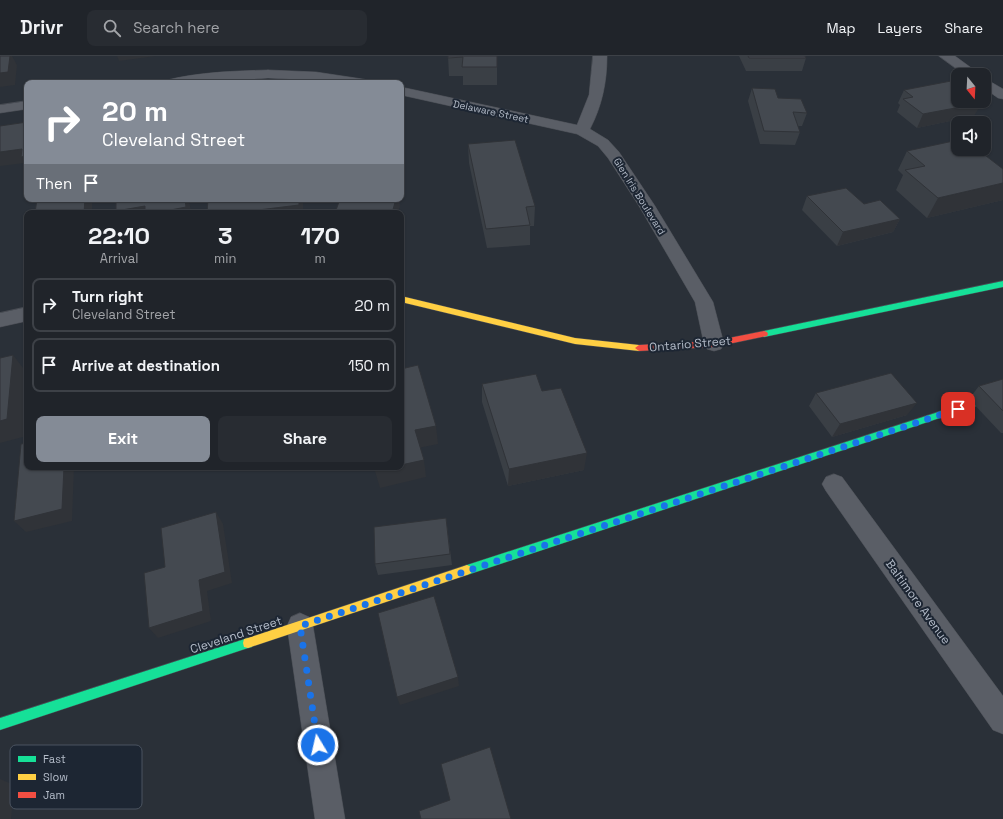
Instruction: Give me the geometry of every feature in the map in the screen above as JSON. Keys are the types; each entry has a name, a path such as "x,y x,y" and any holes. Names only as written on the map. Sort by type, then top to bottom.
{"street":[{"path":"582,131 596,98 600,72 600,56"},
{"path":"946,56 964,68"},
{"path":"198,80 241,75 285,74 346,80"},
{"path":"991,87 1003,96"},
{"name":"Delaware Street","path":"404,92 582,131"},
{"path":"0,109 24,105"},
{"name":"Glen Iris Boulevard","path":"582,131 603,142 614,155 647,206 704,302 714,344"},
{"name":"Ontario Street","path":"404,300 575,340 639,348 714,344 1003,284"},
{"path":"0,320 24,315"},
{"name":"Cleveland Street","path":"0,724 1003,394"},
{"name":"Baltimore Avenue","path":"834,484 1003,720"},
{"path":"300,626 330,819"}],"building":[{"path":"0,56 10,56 8,72 0,73"},
{"path":"448,56 497,56 497,67 462,67 463,57 448,58"},
{"path":"748,56 805,56 806,58 749,58"},
{"path":"951,81 951,108 955,108 923,114 903,99 913,97 904,90"},
{"path":"752,88 775,89 778,98 801,99 807,113 793,112 800,132 764,131"},
{"path":"24,122 24,156 21,157 22,149 0,152 0,126"},
{"path":"515,140 535,206 526,207 530,225 486,229 468,144"},
{"path":"951,142 951,156 986,156 1003,169 1003,183 938,198 905,170 925,166 907,151"},
{"path":"846,188 864,204 880,200 900,219 843,232 807,196"},
{"path":"37,202 85,202 84,210 35,210"},
{"path":"116,202 185,202 186,207 170,210 145,210 145,206 116,210"},
{"path":"208,202 299,202 299,205 258,210 207,210"},
{"path":"339,202 395,202 393,210 336,210"},
{"path":"13,355 7,419 0,421 0,358"},
{"path":"418,365 436,426 415,430 424,460 404,464 404,368"},
{"path":"891,373 917,403 840,424 816,393"},
{"path":"536,374 542,391 561,388 587,453 509,469 482,384"},
{"path":"1003,379 1003,411 979,386"},
{"path":"21,444 24,444 24,470 64,470 62,509 14,521"},
{"path":"216,512 225,572 199,580 203,611 149,628 144,573 165,567 161,528"},
{"path":"446,518 450,554 375,564 374,527"},
{"path":"434,596 458,677 397,697 378,613"},
{"path":"490,747 511,819 421,819 419,811 450,800 441,764"}],"traffic: fast":[{"path":"764,334 1003,284"},
{"path":"467,570 1003,394"},
{"path":"0,724 248,643"}],"traffic: slow":[{"path":"404,300 575,341 639,348"},
{"path":"248,643 467,570"}],"traffic: jam":[{"path":"639,348 714,344 764,334"}],"route":[{"path":"318,745 300,626 958,409"}]}
